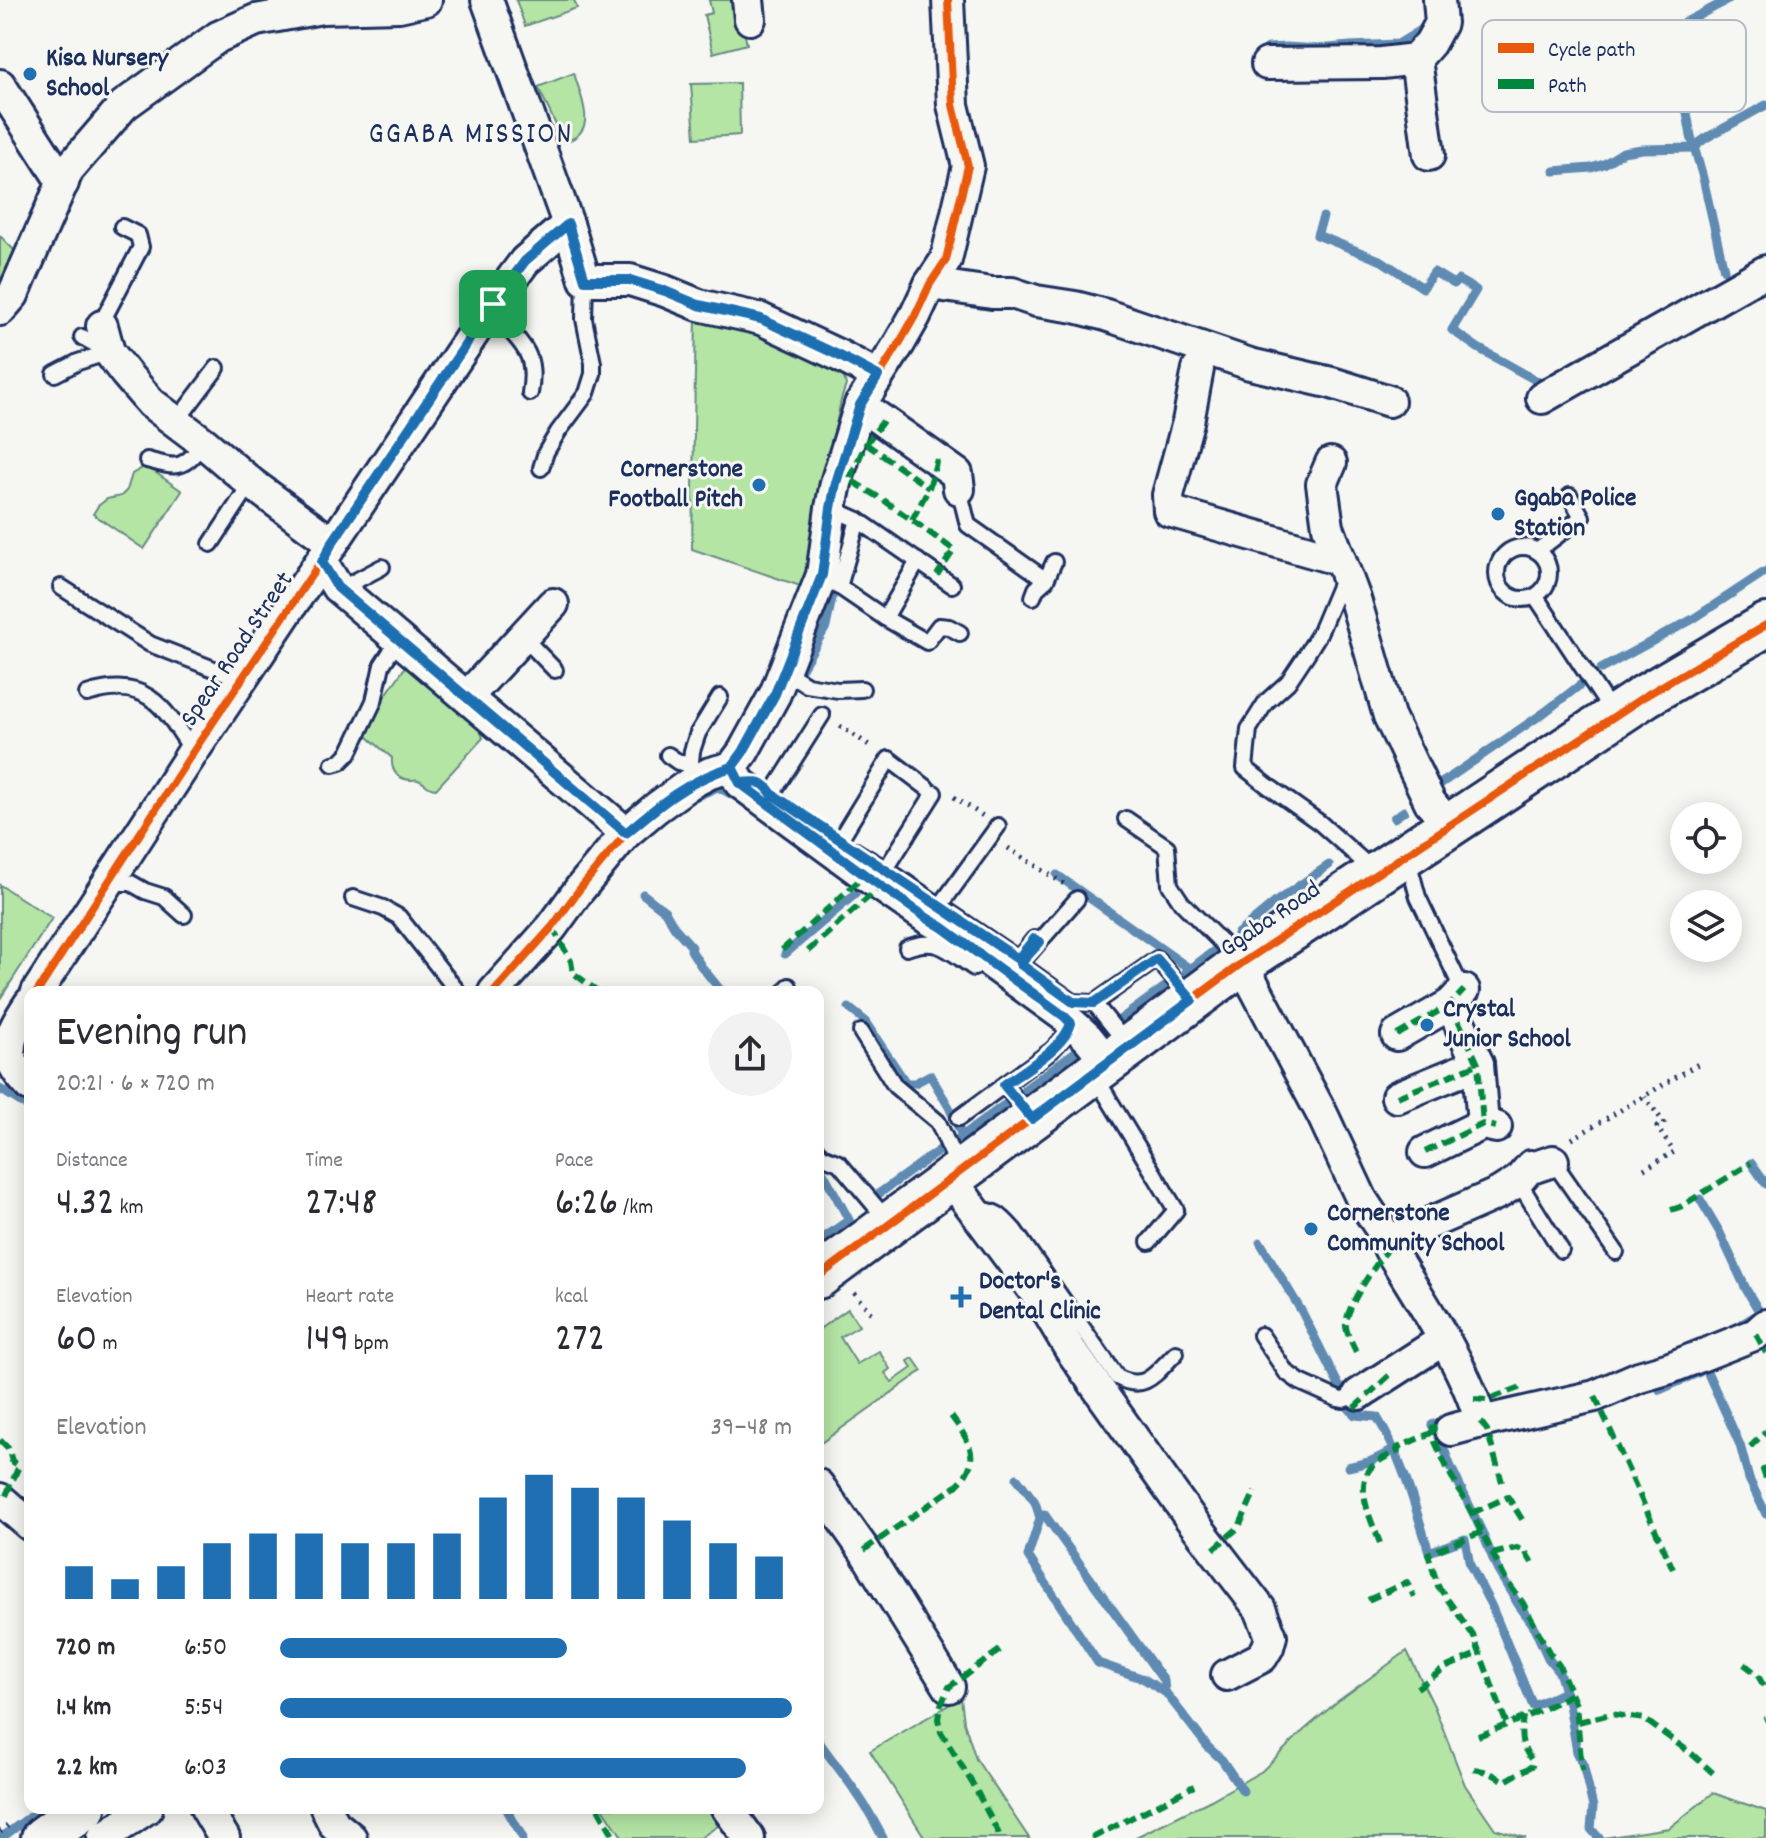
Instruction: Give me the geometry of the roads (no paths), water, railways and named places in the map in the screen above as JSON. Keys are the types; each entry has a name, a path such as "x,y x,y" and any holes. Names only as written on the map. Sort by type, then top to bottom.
{"street":[{"path":"0,310 13,295 68,170 124,105 218,37 256,20 322,8 399,6 426,0"},
{"path":"487,0 568,224 585,280 630,280 699,305 761,319 878,376"},
{"path":"736,775 743,752 831,581 844,514 836,483 860,405 910,326 930,284 946,260 968,166 953,105 948,0"},
{"path":"1267,64 1382,63 1416,59 1441,23 1439,0"},
{"path":"1416,59 1429,155"},
{"path":"0,85 63,183"},
{"name":"Spear Road Street","path":"41,986 244,677 330,564 493,304 525,261 568,224"},
{"path":"1542,398 1766,271"},
{"path":"930,284 1012,293 1095,313 1250,364 1332,383 1389,401"},
{"path":"98,338 151,403 251,483 399,639 626,833"},
{"path":"1198,369 1188,422 1168,495 1169,511 1336,559"},
{"path":"860,405 957,474 959,489"},
{"path":"1331,463 1322,484 1336,559 1355,599 1389,716 1430,802 1450,826"},
{"path":"467,697 553,604"},
{"name":"Ggaba Road","path":"824,1272 1242,963 1645,696 1766,625"},
{"path":"499,986 552,927 626,833 690,774 736,775 865,875 934,912 942,927 1082,1013 1088,1038 1110,1061"},
{"path":"1242,963 1323,1116 1362,1200 1389,1241 1389,1248 1474,1399 1481,1422"},
{"path":"1397,1035 1461,1002 1478,1064 1490,1126 1425,1152"},
{"path":"24,1012 9,1035 2,1058 24,1082"},
{"path":"1397,1097 1478,1064"},
{"path":"1389,1241 1499,1193 1534,1169"},
{"path":"955,1175 975,1211 1041,1300 1070,1349 1190,1518 1260,1609 1271,1636 1268,1647 1262,1657 1227,1675"},
{"path":"1451,1430 1595,1396 1756,1334 1766,1325"},
{"path":"1359,1394 1443,1340"},
{"path":"824,1493 864,1550 949,1687"},
{"path":"0,1499 24,1520"},
{"path":"43,1838 76,1814"},
{"path":"103,1838 138,1814"},
{"path":"210,1814 224,1838"},
{"path":"329,1814 334,1824 351,1838"},
{"path":"731,1814 749,1838"}],"lane":[{"path":"55,374 78,362 98,338 105,316 141,247 138,235 122,227"},
{"path":"541,468 558,432 587,393 593,374 584,319 585,280"},
{"path":"493,304 501,322 526,348 532,365 530,393"},
{"path":"176,422 217,368"},
{"path":"147,460 182,465 204,443"},
{"path":"211,544 251,483"},
{"path":"959,489 968,525 1046,580"},
{"path":"1537,551 1582,517 1570,496"},
{"path":"844,514 952,585"},
{"path":"1524,547 1537,551 1546,560 1550,574 1546,587 1536,597 1523,600 1510,596 1500,586 1497,573 1501,559 1510,550 1524,547"},
{"path":"1336,559 1340,584 1319,634 1288,682 1266,702 1249,729 1245,768 1320,823 1391,863 1418,897 1461,1002"},
{"path":"885,618 918,561"},
{"path":"1033,597 1036,589 1046,580 1054,562"},
{"path":"330,564 346,586 382,567"},
{"path":"831,581 927,642 939,626 960,633"},
{"path":"61,587 150,644 219,671 244,677"},
{"path":"1536,597 1615,716"},
{"path":"523,637 555,670"},
{"path":"333,764 349,753 374,701 382,665 399,639"},
{"path":"783,674 807,685 838,690 862,689"},
{"path":"87,694 122,687 151,699 163,709 193,752"},
{"path":"690,774 698,733 720,697"},
{"path":"772,794 822,715"},
{"path":"668,755 690,774"},
{"path":"839,841 889,759 930,790 886,869"},
{"path":"736,775 766,785 772,794 839,841 886,869 934,912 1018,959 1034,939"},
{"path":"1126,819 1167,847 1170,885 1182,903 1242,963"},
{"path":"934,912 995,831"},
{"path":"113,877 120,883 131,883 164,897 184,915"},
{"path":"907,948 930,942 942,946 1000,985 1027,981 1020,964 1074,894"},
{"path":"353,898 399,917 454,986"},
{"path":"959,1118 1052,1050 1082,1013 1157,959 1192,1000"},
{"path":"861,1032 895,1086 938,1122 955,1175"},
{"path":"1110,1061 1176,1210 1149,1242"},
{"path":"1004,1085 1032,1119"},
{"path":"824,1157 839,1163 890,1223"},
{"path":"1534,1169 1561,1250"},
{"path":"1534,1169 1616,1252"},
{"path":"975,1211 999,1214 1014,1230 1117,1377 1140,1384 1176,1353"},
{"path":"1261,1335 1286,1372 1300,1382 1338,1399 1359,1394"}],"waterway":[{"path":"1689,20 1728,0"},
{"path":"1259,57 1268,48 1318,49 1398,44 1424,28 1425,24"},
{"path":"1554,171 1591,168 1623,152 1696,148 1706,138 1766,105"},
{"path":"1687,112 1724,270"},
{"path":"1323,217 1317,235 1382,261 1423,288 1434,272 1454,284 1458,280 1476,290 1452,330 1548,387"},
{"path":"1601,669 1693,619 1766,571"},
{"path":"796,678 826,627 832,598"},
{"path":"1430,791 1580,685"},
{"path":"693,798 718,787 740,799"},
{"path":"1394,818 1404,811"},
{"path":"1237,934 1277,901 1329,865"},
{"path":"1057,875 1190,969"},
{"path":"643,894 665,911 717,986"},
{"path":"785,954 855,894"},
{"path":"1186,972 1219,947"},
{"path":"1121,1019 1165,987"},
{"path":"849,1008 864,1020 906,1083 915,1083 930,1075 962,1136"},
{"path":"1025,1089 1079,1049"},
{"path":"0,1089 24,1104"},
{"path":"958,1139 1004,1105"},
{"path":"870,1200 941,1149"},
{"path":"1751,1163 1766,1184"},
{"path":"824,1174 849,1220"},
{"path":"1700,1199 1760,1313 1735,1328"},
{"path":"824,1238 849,1220 846,1222"},
{"path":"1260,1242 1302,1312 1342,1392"},
{"path":"1706,1369 1766,1514"},
{"path":"1660,1390 1700,1372"},
{"path":"1347,1406 1355,1415 1377,1417 1386,1433 1407,1483 1429,1552 1465,1539 1470,1565 1491,1605 1533,1706 1564,1692"},
{"path":"1447,1419 1432,1425 1498,1571 1559,1672 1593,1807 1591,1829 1599,1838"},
{"path":"1348,1467 1369,1462 1394,1450"},
{"path":"1017,1478 1035,1502 1040,1518 1028,1556 1098,1663 1144,1679 1166,1693 1208,1747 1222,1760 1243,1791"},
{"path":"1044,1514 1164,1681 1165,1692"},
{"path":"824,1748 863,1803 883,1838"},
{"path":"1,1838 34,1814"},
{"path":"509,1814 523,1838"}],"place":[{"name":"Kisa Nursery School","path":"30,74"},
{"name":"Cornerstone Football Pitch","path":"759,485"},
{"name":"Ggaba Police Station","path":"1498,514"},
{"name":"Crystal Junior School","path":"1427,1025"},
{"name":"Cornerstone Community School","path":"1311,1229"},
{"name":"Doctor's Dental Clinic","path":"961,1297"}],"district":[{"name":"GGABA MISSION","path":"471,136"}]}
